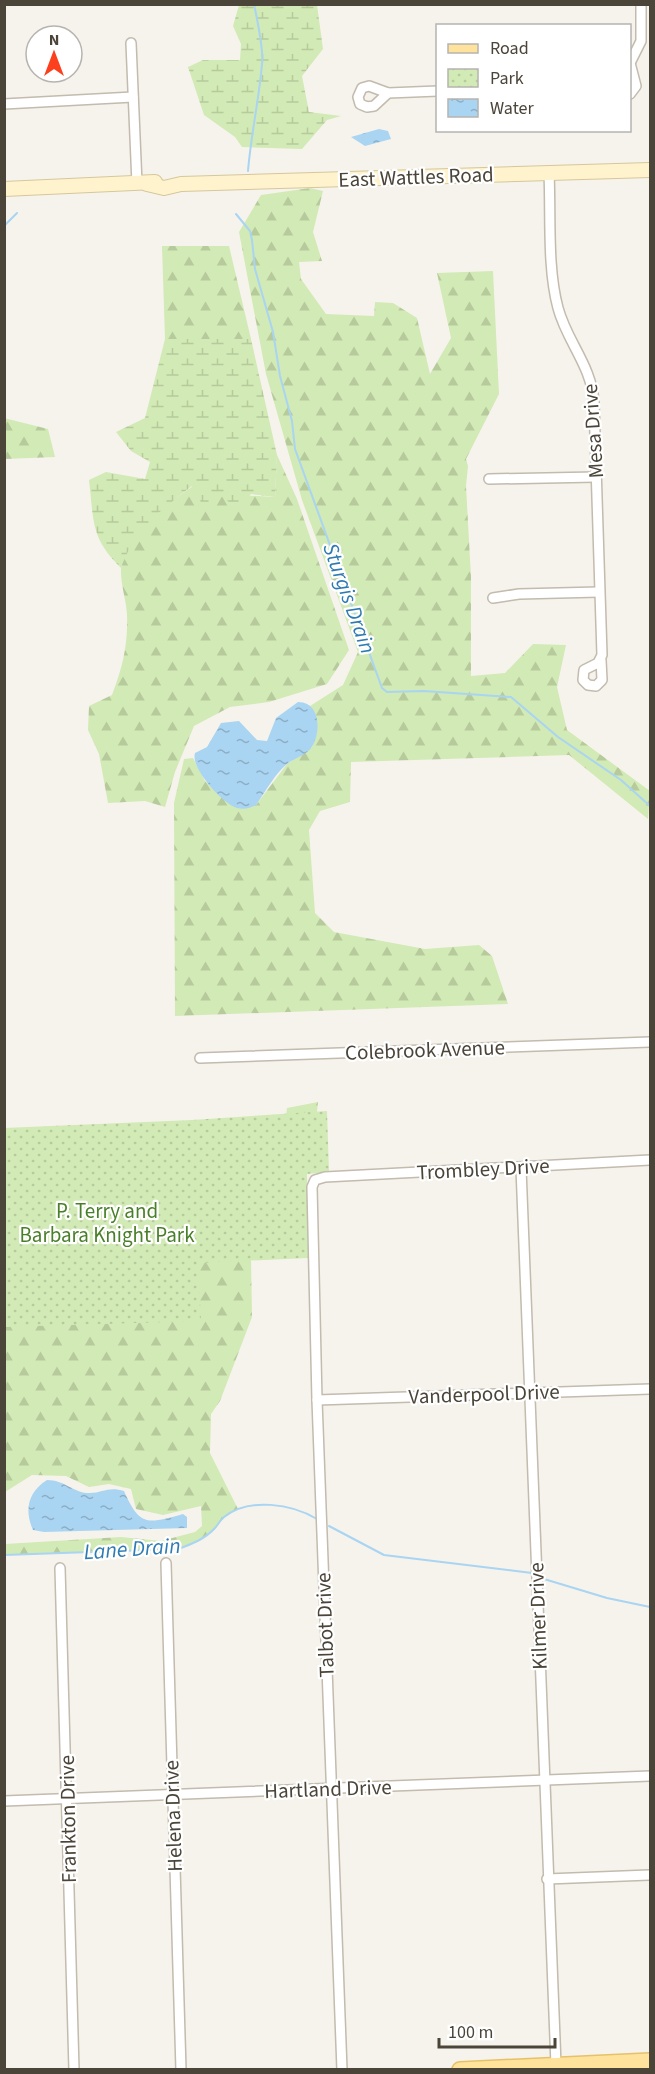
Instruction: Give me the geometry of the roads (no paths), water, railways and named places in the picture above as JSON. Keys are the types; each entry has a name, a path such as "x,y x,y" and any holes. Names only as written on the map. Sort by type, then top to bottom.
{"main road":[{"name":"East Wattles Road","path":"142,184 164,188 181,184 651,170"},
{"path":"4,189 142,184"},
{"path":"460,2070 651,2061"}],"street":[{"path":"631,61 641,41 641,4"},
{"path":"131,43 133,97 142,184"},
{"path":"631,67 636,86 631,93"},
{"path":"388,93 436,91"},
{"path":"4,104 133,97"},
{"name":"Mesa Drive","path":"549,173 555,291 564,326 583,358 593,387 601,660"},
{"path":"489,479 596,477"},
{"path":"493,598 519,594 599,592"},
{"name":"Colebrook Avenue","path":"201,1058 651,1042"},
{"name":"Trombley Drive","path":"315,1180 325,1177 651,1160"},
{"name":"Kilmer Drive","path":"522,1168 547,1879 556,2065"},
{"name":"Talbot Drive","path":"315,1180 311,1191 317,1400 342,2070"},
{"name":"Vanderpool Drive","path":"317,1400 530,1391 651,1389"},
{"name":"Helena Drive","path":"166,1563 171,1794 181,2070"},
{"name":"Frankton Drive","path":"60,1568 74,2070"},
{"name":"Hartland Drive","path":"4,1801 651,1776"},
{"path":"547,1879 649,1875"}],"water":[{"path":"379,129 388,131 391,139 365,146 351,137"},
{"path":"298,702 311,707 317,718 316,739 311,748 282,768 256,805 242,809 231,805 216,793 202,776 197,767 195,753 207,747 221,723 239,721 257,740 267,741 276,718"},
{"path":"47,1480 87,1493 113,1489 124,1491 140,1517 153,1521 183,1514 187,1517 187,1528 44,1532 33,1530 28,1509 32,1496"}],"waterway":[{"name":"Sturgis Drain","path":"248,171 262,58 254,4"},
{"path":"4,226 17,213"},
{"name":"Sturgis Drain","path":"236,214 250,231 255,269 273,332 280,376 292,421 295,449 382,688 387,692 424,691 511,697 558,737 621,780 650,806"},
{"name":"Lane Drain","path":"4,1555 178,1549 207,1535 223,1518 234,1511 258,1505 283,1507 317,1519"},
{"name":"Lane Drain","path":"329,1526 384,1555 532,1573"},
{"name":"Lane Drain","path":"544,1579 607,1598 650,1607"}],"park label":[{"name":"P. Terry and Barbara Knight Park","path":"107,1223"}]}
